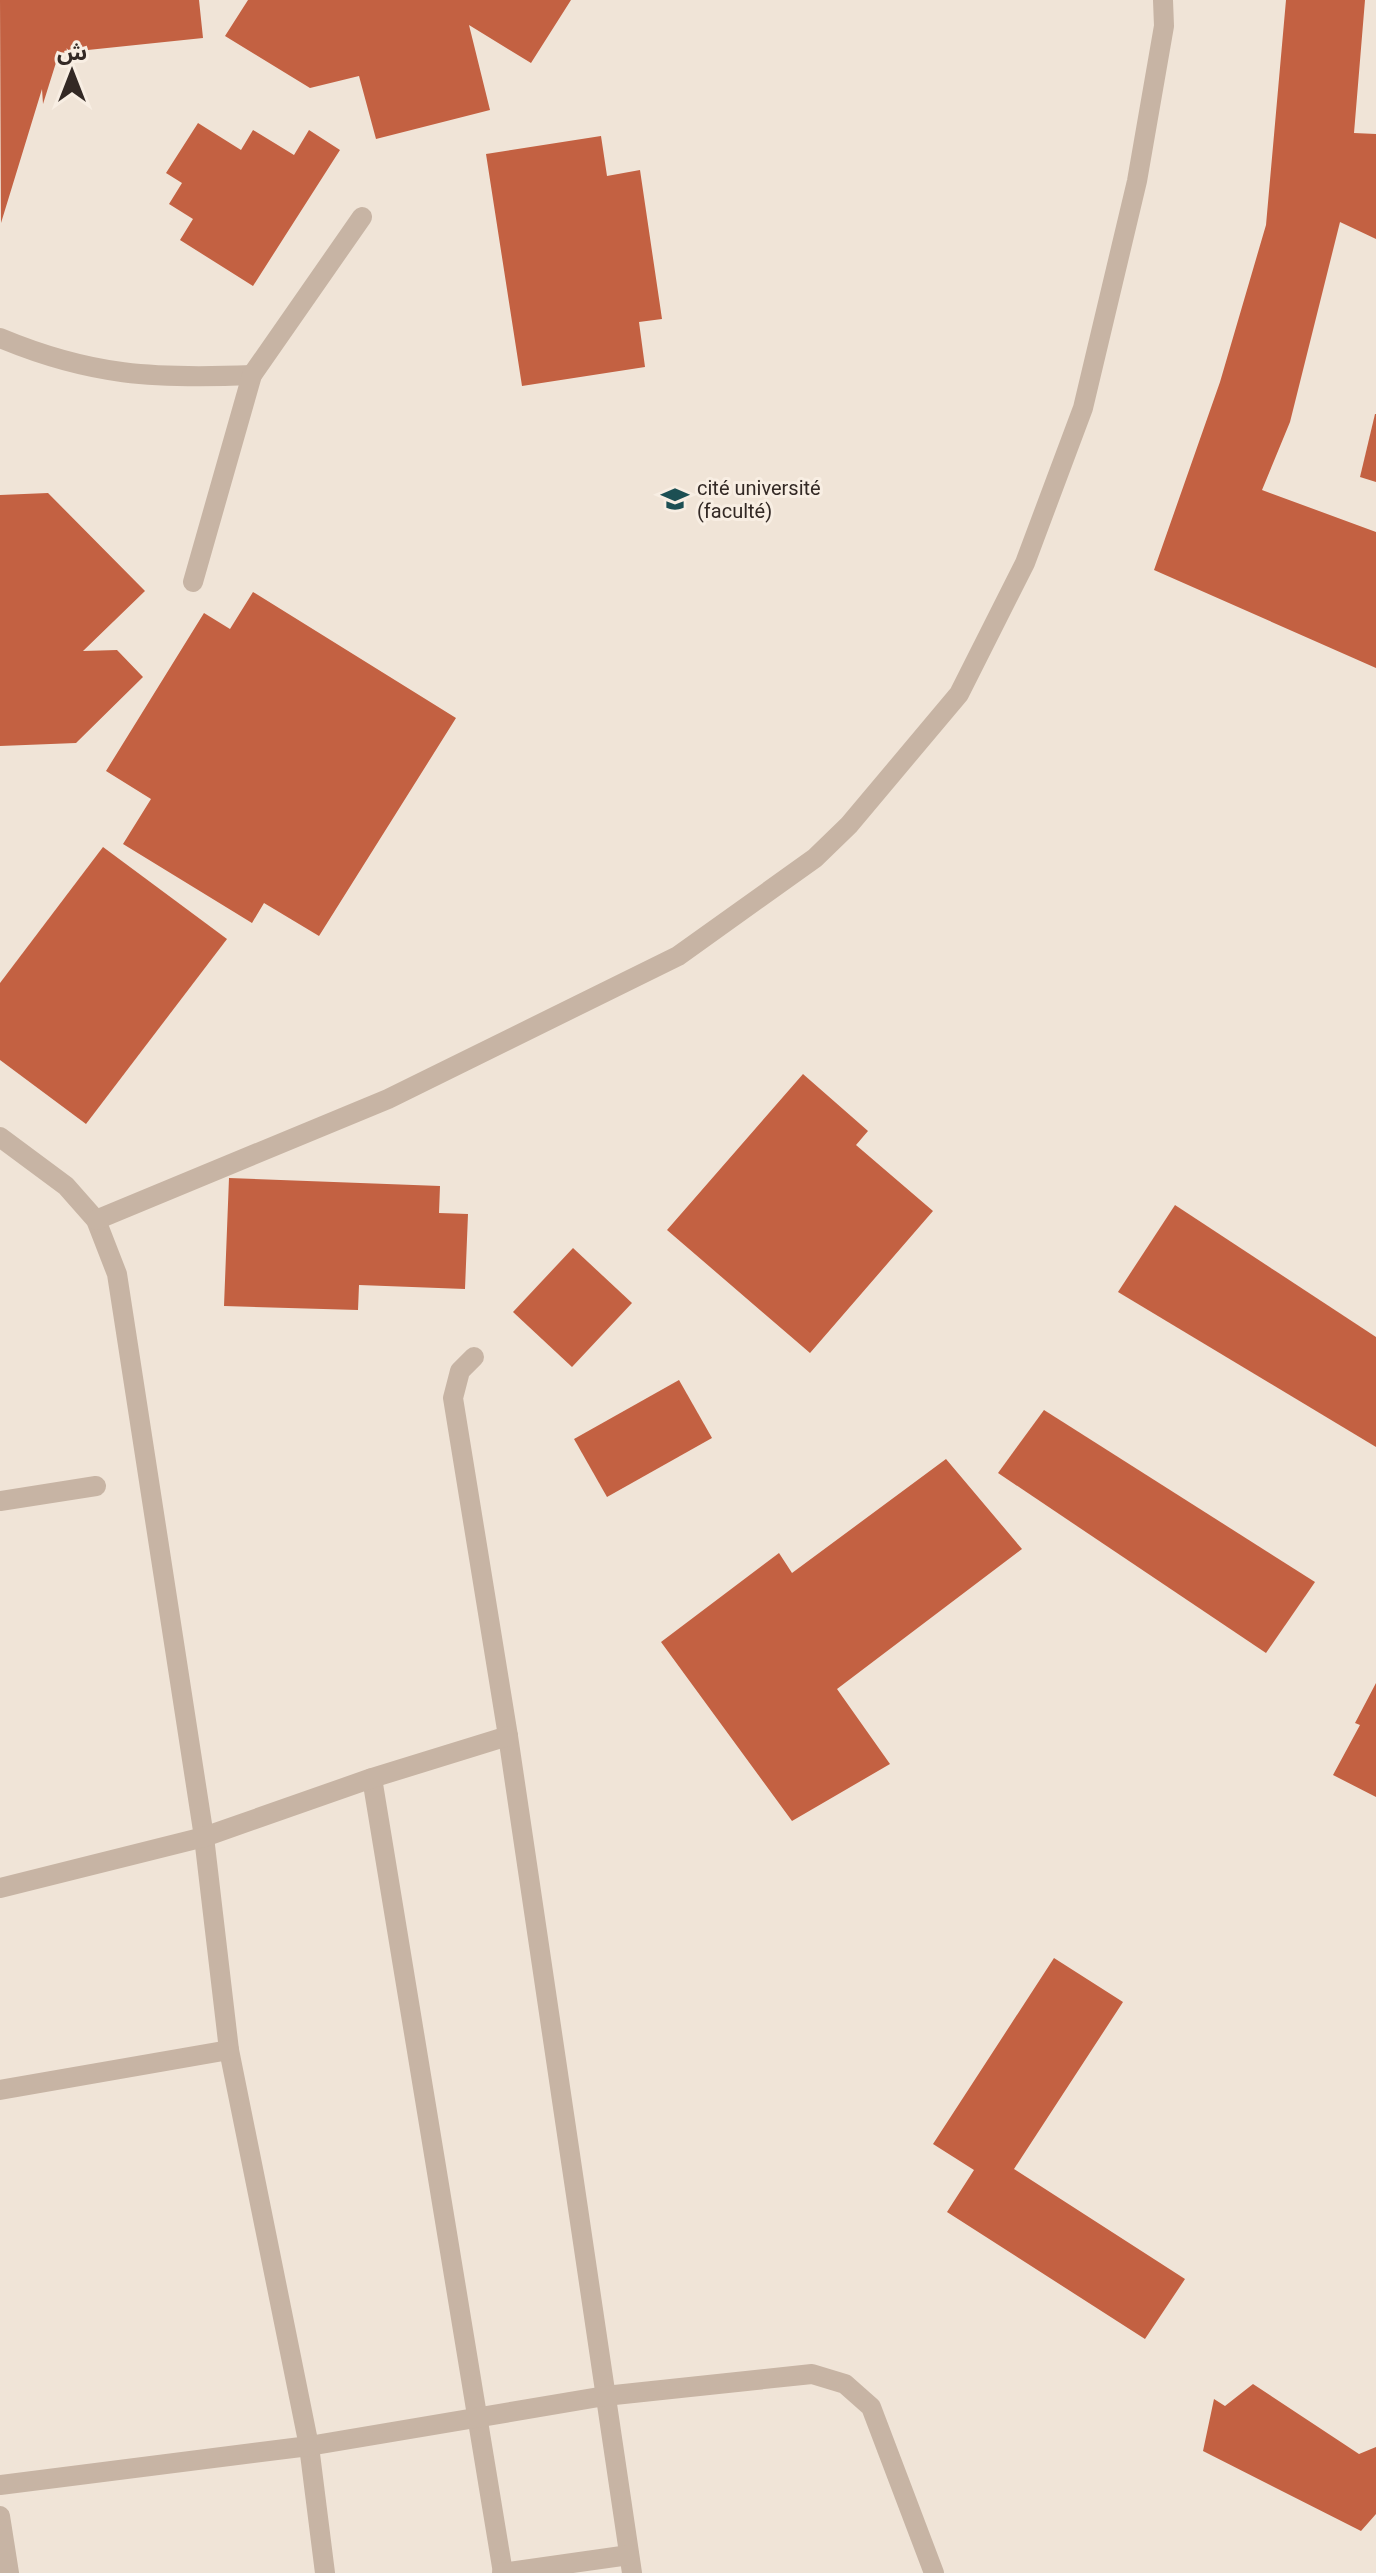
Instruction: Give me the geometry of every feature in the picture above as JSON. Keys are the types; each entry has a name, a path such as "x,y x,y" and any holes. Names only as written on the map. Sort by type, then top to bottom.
{"street":[{"path":"96,1220 388,1099 678,956 815,858 849,825 959,694 1025,563 1083,408 1137,181 1164,26 1163,0"},
{"path":"193,582 252,375 362,217"},
{"path":"0,338 38,353 105,372 149,377 252,375"},
{"path":"0,1137 66,1186 96,1220 117,1274 204,1837 229,2050 309,2446 325,2573"},
{"path":"372,1778 503,2573 631,2564 508,1736 453,1398 460,1371 474,1357"},
{"path":"0,1501 96,1486"},
{"path":"0,1888 204,1837 372,1778 508,1736"},
{"path":"0,2090 229,2050"},
{"path":"0,2485 309,2446 605,2396 812,2374 845,2384 871,2407 934,2573"},
{"path":"0,2516 9,2573"}],"building":[{"path":"0,0 199,0 203,38 59,53 43,104 42,89 1,223"},
{"path":"248,0 571,0 531,63 469,25 490,110 376,139 359,76 310,88 225,36"},
{"path":"1286,0 1365,0 1354,133 1376,134 1376,239 1340,222 1290,422 1262,490 1376,532 1376,668 1154,570 1220,382 1266,225"},
{"path":"198,123 241,150 253,130 294,155 309,130 340,150 253,286 180,240 193,219 169,204 182,183 166,173"},
{"path":"601,136 607,176 640,170 662,319 639,322 645,367 522,386 486,154"},
{"path":"1376,414 1376,482 1360,477"},
{"path":"48,493 145,591 83,651 117,650 143,677 76,743 0,746 0,495"},
{"path":"253,592 456,718 319,936 264,903 252,923 123,844 151,799 106,771 204,613 230,629"},
{"path":"103,847 227,939 86,1124 0,1060 0,983"},
{"path":"803,1074 868,1131 856,1145 933,1211 810,1353 667,1230"},
{"path":"229,1178 440,1186 439,1213 468,1214 465,1289 359,1285 358,1310 224,1306"},
{"path":"1175,1205 1376,1337 1376,1447 1118,1292"},
{"path":"573,1248 632,1303 572,1367 513,1312"},
{"path":"679,1380 712,1438 607,1497 574,1439"},
{"path":"1044,1410 1315,1582 1266,1653 998,1473"},
{"path":"946,1459 1022,1549 837,1689 890,1764 792,1821 661,1642 779,1553 792,1573"},
{"path":"1376,1683 1376,1797 1333,1775 1360,1725 1355,1723"},
{"path":"1054,1958 1123,2002 1014,2169 1185,2279 1145,2339 947,2212 974,2170 933,2144"},
{"path":"1253,2384 1359,2454 1376,2447 1376,2514 1361,2531 1203,2451 1214,2399 1225,2406"}],"place":[{"name":"cité université (faculté)","path":"675,499"}]}
